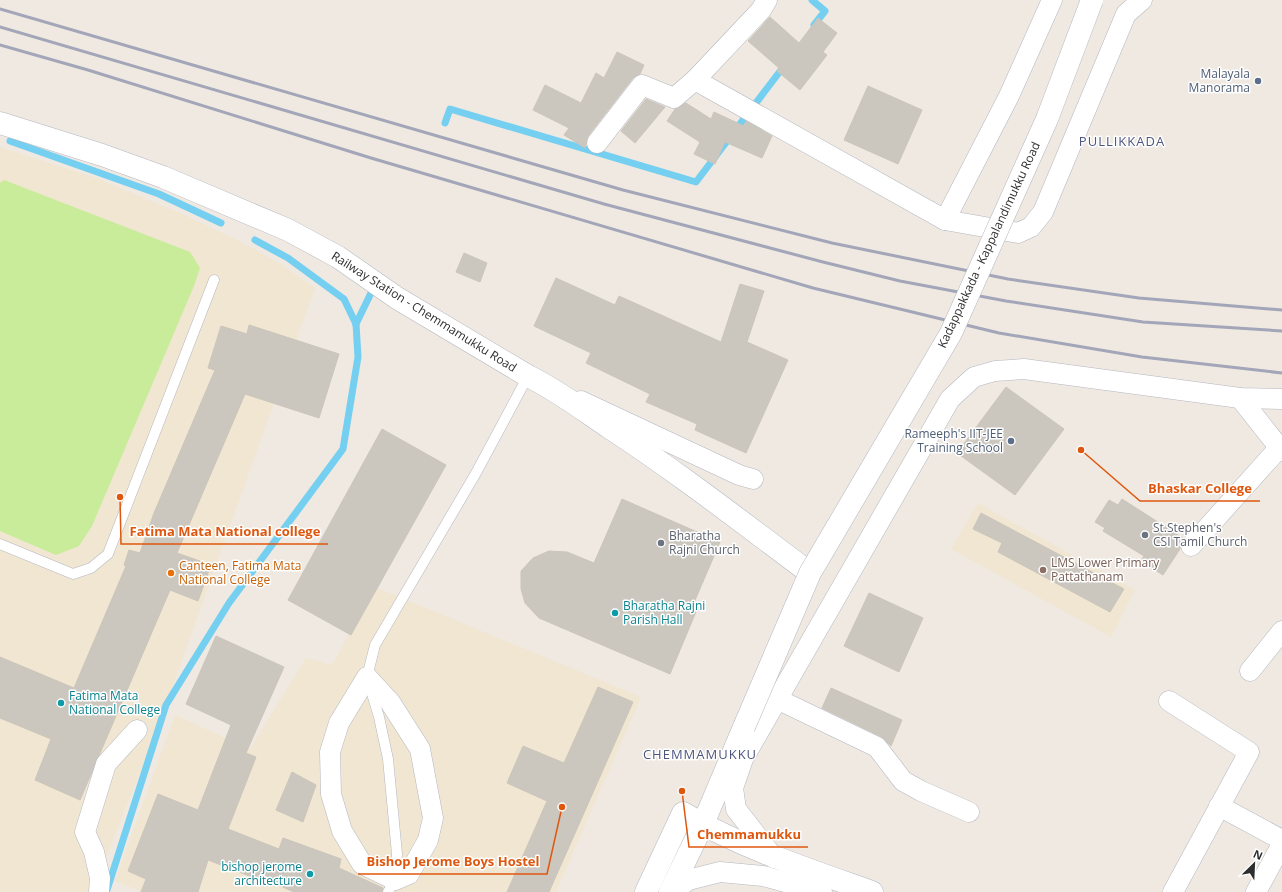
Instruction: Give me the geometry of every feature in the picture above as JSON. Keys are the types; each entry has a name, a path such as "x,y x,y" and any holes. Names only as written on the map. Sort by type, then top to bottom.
{"main road":[{"name":"Kadappakkada - Kappalandimukku Road","path":"670,892 703,824 810,574 951,333 1047,119 1092,0"},
{"name":"Railway Station - Chemmamukku Road","path":"0,123 102,155 163,177 288,230 338,257 397,298 537,381 630,441 720,505 810,574"},
{"path":"646,892 683,813 774,858 872,892"}],"street":[{"path":"597,143 642,85 674,98 695,80 760,10 767,0"},
{"path":"944,220 1009,96 1052,0"},
{"path":"695,80 944,220 1018,233 1031,227 1043,212 1126,14 1142,0"},
{"path":"774,858 736,809 733,788 743,759 950,399 974,377 995,371 1024,369 1240,398 1282,399"},
{"path":"537,381 739,475 753,479"},
{"path":"1191,546 1281,450 1240,398"},
{"path":"1250,671 1282,631"},
{"path":"367,677 390,702 420,749 433,818 428,840 409,874 392,886 362,864 342,831 330,794 330,752 339,723 367,677"},
{"path":"777,698 877,747 903,781 921,791 969,812"},
{"path":"1169,700 1249,752 1173,892"},
{"path":"99,892 100,878 94,852 85,832 106,764 137,730"},
{"path":"1219,806 1282,840"},
{"path":"1256,892 1282,844"},
{"path":"670,892 677,889 688,880 720,872 763,876 822,892"}],"lane":[{"path":"0,544 72,574 91,568 108,554 214,280"},
{"path":"392,886 397,854 388,759 379,717 367,677 376,646 476,473 537,381"}],"shaded area":[{"name":"Fatima Mata National College","path":"0,147 96,178 185,215 251,247 285,267 315,288 166,705 93,892 0,892"},
{"name":"LMS Lower Primary Pattathanam","path":"978,503 1135,590 1111,637 951,549"},
{"path":"375,587 641,697 556,892 143,892 115,881 175,715 250,749 306,658 332,665"}],"green space":[{"path":"4,180 190,252 200,268 194,286 92,526 79,546 56,555 0,531 0,183"}],"building":[{"path":"770,17 799,43 818,18 837,33 823,52 827,55 800,90 777,71 779,68 748,41"},
{"path":"617,52 644,65 640,74 633,78 588,136 585,148 564,135 569,128 533,110 545,85 581,103 596,73 604,78"},
{"path":"868,86 922,110 898,164 844,140"},
{"path":"646,99 665,107 635,143 621,131"},
{"path":"686,103 711,119 714,112 744,126 746,121 772,136 762,158 725,142 715,164 694,154 700,142 667,121 675,109"},
{"path":"464,253 487,263 480,282 456,272"},
{"path":"556,278 615,305 619,296 721,342 740,284 764,291 747,342 788,360 746,453 695,430 697,424 646,402 650,394 586,363 591,353 534,326"},
{"path":"249,325 339,354 319,418 245,394 177,553 211,565 198,601 170,590 80,800 35,780 51,739 0,718 0,657 74,688 126,566 124,565 129,550 140,553 154,513 215,370 208,368 221,326 247,334"},
{"name":"Rameeph's IIT-JEE Training School","path":"1006,387 1064,429 1015,495 957,453"},
{"path":"382,429 446,465 351,635 288,600"},
{"name":"Bharatha Rajni Parish Hall","path":"622,499 720,542 693,605 698,607 670,674 539,618 525,603 521,589 521,571 533,558 549,551 567,552 594,563"},
{"name":"St.Stephen's CSI Tamil Church","path":"1122,499 1183,538 1180,543 1180,549 1163,575 1141,561 1144,556 1103,531 1105,528 1095,522 1109,500 1118,505"},
{"name":"LMS Lower Primary Pattathanam","path":"981,513 1124,589 1110,612 998,552 1002,543 973,529"},
{"path":"869,593 923,618 899,672 844,646"},
{"path":"216,636 284,667 246,753 256,757 228,829 279,849 283,838 341,859 339,868 383,888 382,892 294,892 258,876 257,879 208,860 198,892 141,892 146,879 128,871 158,794 198,810 231,725 186,704"},
{"path":"598,687 633,702 549,892 507,892 547,801 507,783 523,746 564,763"},
{"path":"831,688 902,720 891,746 882,737 822,708"},
{"path":"292,772 316,785 303,822 276,810"}],"waterway":[{"path":"812,0 825,11 814,25"},
{"path":"445,123 450,109 696,182 784,66"},
{"path":"10,141 159,194 221,223"},
{"path":"107,890 166,705 229,603 343,449 358,357 356,324 344,299 288,258 255,240"},
{"path":"356,324 371,293"}],"railway":[{"path":"0,9 623,190 832,243 1008,279 1139,298 1282,310"},
{"path":"0,27 604,204 900,281 1006,301 1143,322 1282,331"},
{"path":"0,45 88,70 371,158 813,288 999,333 1142,357 1282,373"}],"place":[{"name":"Malayala Manorama","path":"1258,81"},
{"name":"Rameeph's IIT-JEE Training School","path":"1011,441"},
{"name":"Bhaskar College","path":"1081,450"},
{"name":"Fatima Mata National college","path":"120,497"},
{"name":"St.Stephen's CSI Tamil Church","path":"1145,535"},
{"name":"Bharatha Rajni Church","path":"661,543"},
{"name":"LMS Lower Primary Pattathanam","path":"1043,570"},
{"name":"Canteen, Fatima Mata National College","path":"171,573"},
{"name":"Bharatha Rajni Parish Hall","path":"615,613"},
{"name":"Fatima Mata National College","path":"61,703"},
{"name":"Chemmamukku","path":"682,791"},
{"name":"Bishop Jerome Boys Hostel","path":"562,807"},
{"name":"bishop jerome architecture","path":"310,874"}],"district":[{"name":"PULLIKKADA","path":"1122,141"},
{"name":"CHEMMAMUKKU","path":"700,754"}]}
